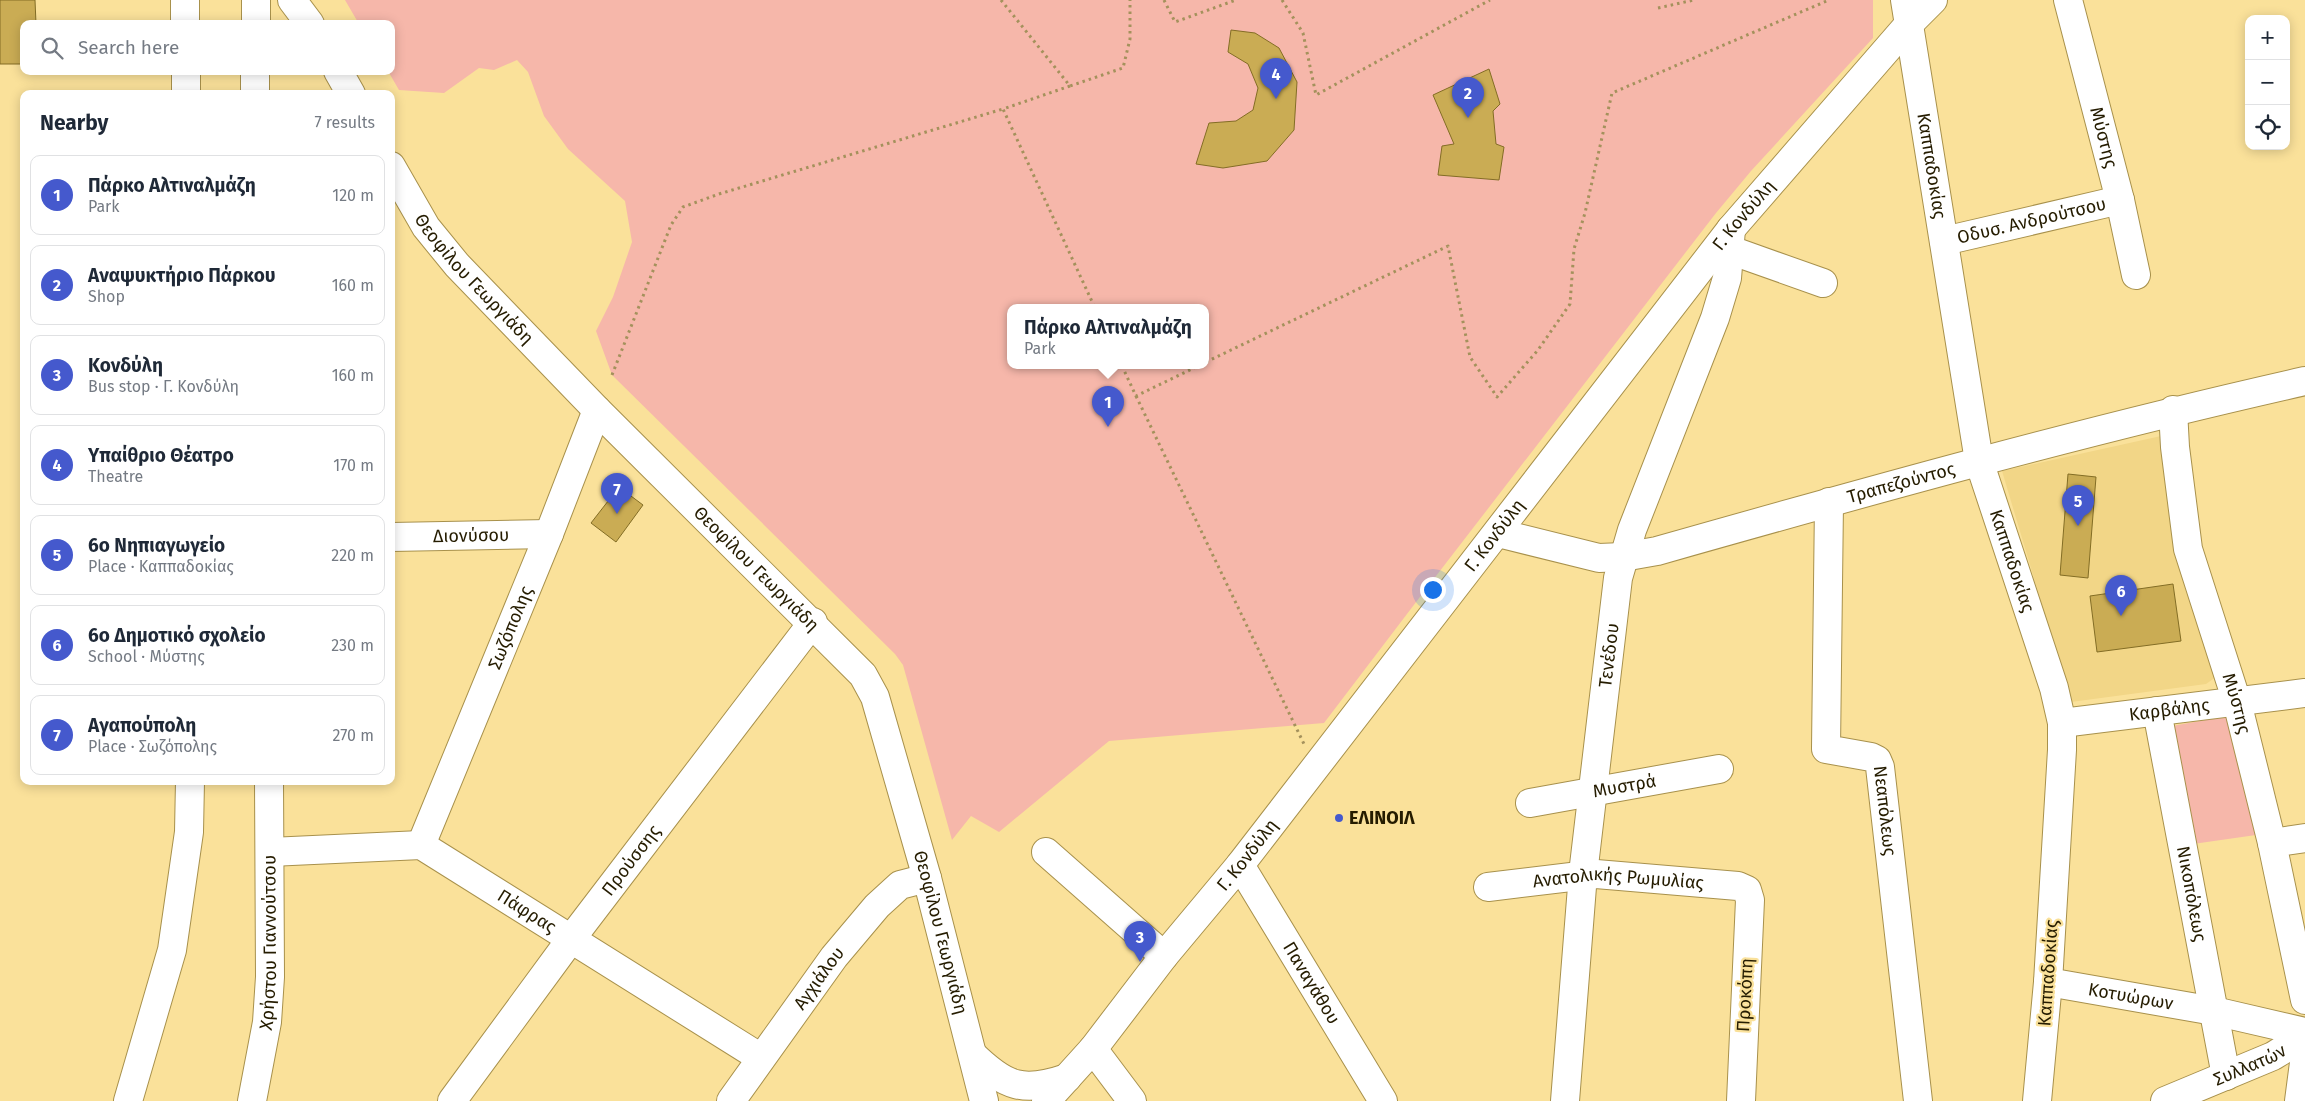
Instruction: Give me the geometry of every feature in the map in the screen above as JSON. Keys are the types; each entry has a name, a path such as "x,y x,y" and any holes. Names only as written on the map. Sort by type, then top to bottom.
{"street":[{"path":"185,0 185,20"},
{"path":"256,0 256,20"},
{"path":"292,0 307,20"},
{"name":"Γ. Κονδύλη","path":"1067,1078 1093,1049 1164,956 1240,865 1907,12 1933,0"},
{"name":"Μύστης","path":"2068,0 2120,200 2136,275"},
{"name":"Καππαδοκίας","path":"1907,12 1979,461 2054,688 2062,723 2048,982 2037,1101"},
{"path":"186,75 186,90"},
{"path":"255,75 255,90"},
{"path":"340,75 349,90"},
{"name":"Θεοφίλου Γεωργιάδη","path":"395,173 426,227 440,246 597,410 813,622 863,674 871,687 927,878 973,1055"},
{"name":"Οδυσ. Ανδρούτσου","path":"1944,241 2120,200"},
{"path":"1731,239 1822,283"},
{"name":"Τενέδου","path":"1565,1101 1582,874 1618,578 1623,557 1715,318 1726,278 1731,239"},
{"name":"Τραπεζούντος","path":"1498,533 1599,558 1623,557 1657,551 1979,461 2173,410 2305,381"},
{"name":"Σωζόπολης","path":"421,845 550,534 597,410"},
{"name":"Μύστης","path":"2173,410 2175,447 2188,549 2237,702 2272,843 2305,1000"},
{"name":"Νεαπόλεως","path":"1829,502 1826,749 1872,758 1877,760 1880,767 1918,1101"},
{"name":"Διονύσου","path":"395,537 550,534"},
{"name":"Προύσσης","path":"452,1101 571,939 813,622"},
{"name":"Καρβάλης","path":"2062,723 2305,693"},
{"name":"Νικοπόλεως","path":"2157,711 2226,1076"},
{"name":"Μυστρά","path":"1530,803 1719,769"},
{"path":"128,1101 172,950 189,832 190,785"},
{"name":"Χρήστου Γιαννούτσου","path":"252,1101 267,1022 270,977 269,785"},
{"path":"2272,843 2305,838"},
{"path":"270,852 421,845"},
{"name":"Πάφρας","path":"421,845 760,1058"},
{"path":"1046,852 1164,956"},
{"name":"Παναγάθου","path":"1240,865 1383,1101"},
{"name":"Ανατολικής Ρωμυλίας","path":"1488,887 1582,874 1605,874 1738,886 1747,890"},
{"name":"Αγχιάλου","path":"731,1101 834,956 877,906 900,886 927,878"},
{"name":"Προκόπη","path":"1740,1101 1750,900 1747,890"},
{"name":"Κοτυώρων","path":"2048,982 2214,1011 2295,1028 2305,1032"},
{"name":"Συλλατών","path":"2165,1101 2273,1056 2305,1036"},
{"path":"1093,1049 1132,1101"},
{"path":"973,1055 989,1070 1014,1084 1027,1087 1038,1086 1067,1078"},
{"path":"973,1055 984,1101"},
{"path":"973,1055 989,1101"},
{"path":"2298,1101 2305,1055"},
{"path":"1046,1101 1067,1078"},
{"path":"1050,1101 1067,1078"}],"path":[{"path":"1002,0 1070,86"},
{"path":"612,375 671,226 683,207 719,194 1003,109 1122,68 1130,39 1130,0"},
{"path":"1164,0 1175,22 1236,0"},
{"path":"1282,0 1304,33 1316,95 1490,0"},
{"path":"1658,8 1694,0"},
{"path":"1209,361 1448,246 1470,357 1497,397 1538,350 1570,304 1574,249 1585,213 1612,93 1829,0"},
{"path":"1003,109 1094,304"},
{"path":"1123,369 1315,768"},
{"path":"1136,396 1192,369"}],"shaded area":[{"path":"345,0 1873,0 1873,38 1751,171 1716,213 1324,723 1109,741 999,832 971,816 952,840 903,665 895,654 612,375 596,331 613,297 632,242 625,201 568,149 544,116 528,72 517,60 494,70 479,68 444,93 399,90 390,75 395,75 395,20 357,20"},
{"path":"2161,436 2216,677 2206,684 2071,702 2002,471"},
{"path":"2228,716 2256,835 2193,844 2172,726"}],"building":[{"path":"0,0 35,0 36,20 20,20 20,64 0,64"},
{"path":"1231,30 1255,33 1279,48 1297,82 1294,130 1267,161 1223,168 1196,164 1209,123 1236,121 1253,110 1258,88 1248,64 1228,52"},
{"path":"1489,69 1500,104 1493,111 1496,144 1504,147 1499,180 1438,175 1442,146 1454,144 1433,95"},
{"path":"2068,474 2096,477 2088,578 2060,575"},
{"path":"619,487 643,505 616,542 591,523"},
{"path":"2173,584 2181,641 2097,652 2090,596"}],"place":[{"name":"Υπαίθριο Θέατρο","path":"1276,99"},
{"name":"Αναψυκτήριο Πάρκου","path":"1468,118"},
{"name":"Πάρκο Αλτιναλμάζη","path":"1108,427"},
{"name":"Αγαπούπολη","path":"617,514"},
{"name":"6ο Νηπιαγωγείο","path":"2078,526"},
{"name":"6ο Δημοτικό σχολείο","path":"2121,616"},
{"name":"ΕΛΙΝΟΙΛ","path":"1339,818"},
{"name":"Κονδύλη","path":"1140,962"}]}
